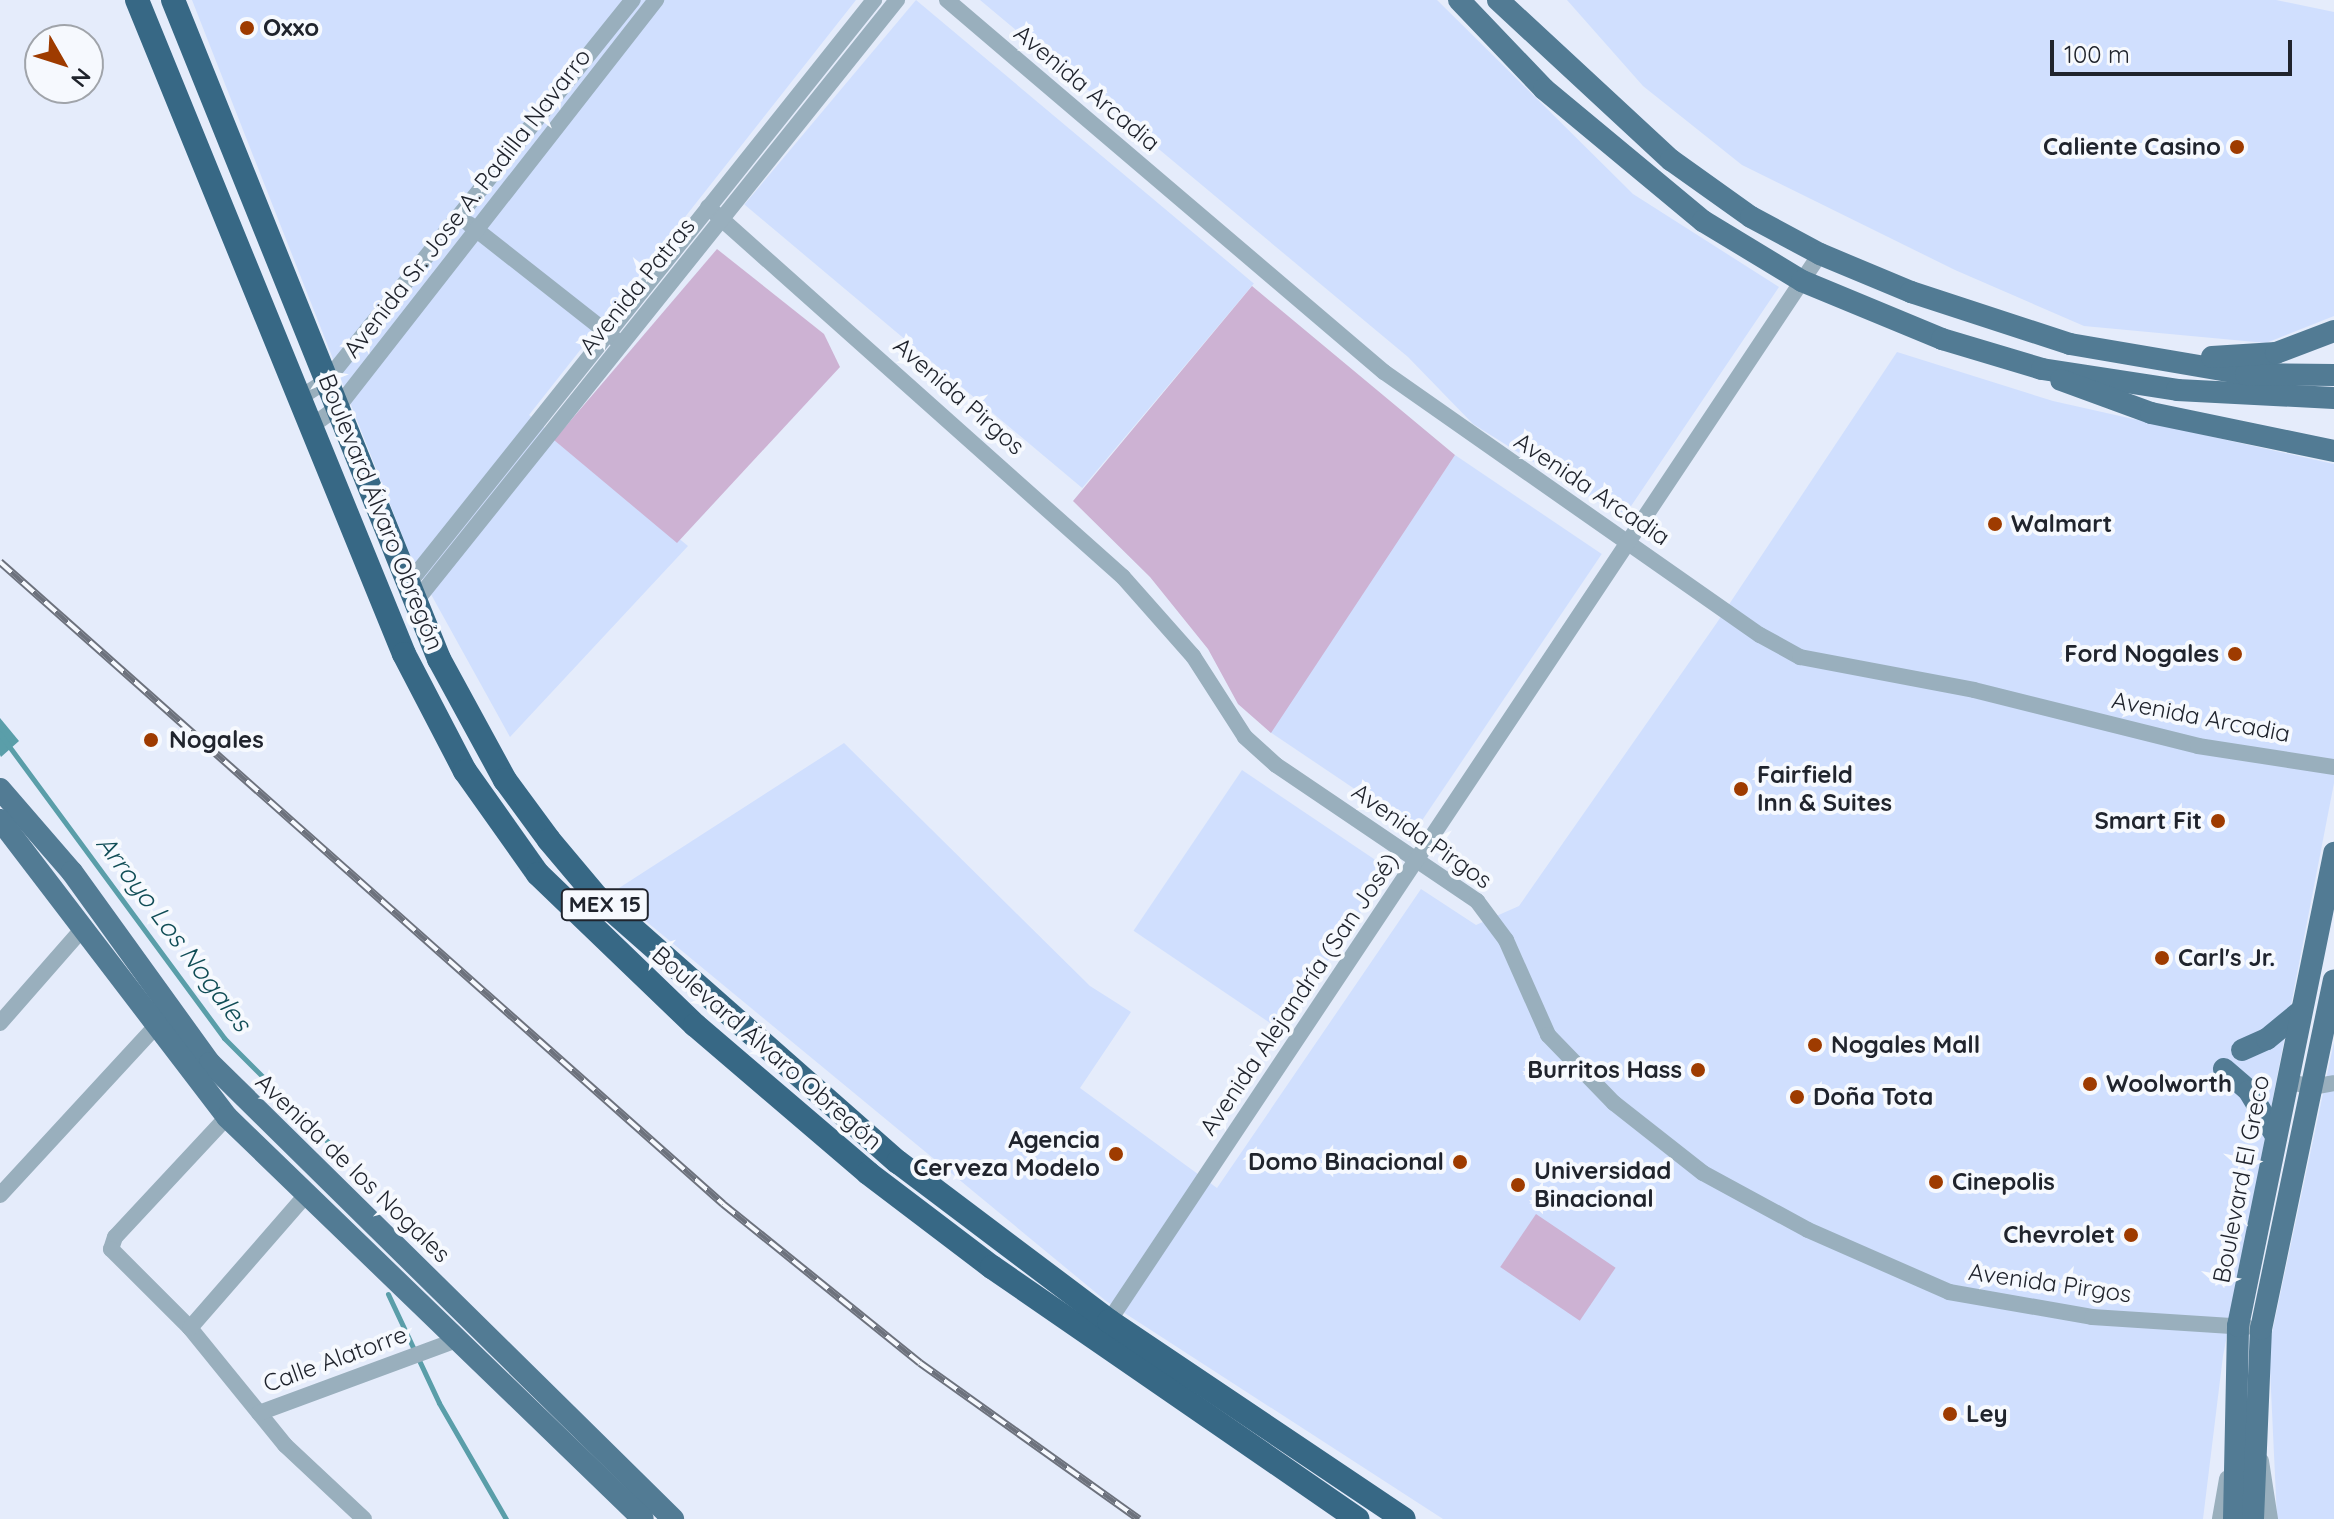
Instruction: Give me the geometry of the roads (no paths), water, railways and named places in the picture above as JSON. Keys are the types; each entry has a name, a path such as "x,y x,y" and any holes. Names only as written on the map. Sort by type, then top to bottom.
{"highway":[{"name":"Boulevard Álvaro Obregón","path":"137,0 309,428 404,654 465,771 538,874 587,925 868,1173 992,1267 1357,1519"},
{"name":"Boulevard Álvaro Obregón","path":"173,0 412,592 465,710 505,780 597,897 840,1115 1109,1321 1404,1519"},
{"path":"151,35 180,77 218,109 211,162 216,196"}],"main road":[{"path":"1459,0 1544,89 1680,203 1802,281 1942,339 2042,369 2177,390 2334,398"},
{"path":"1498,0 1671,160 1751,217 1820,254 1911,292 2070,344 2246,374 2334,375"},
{"path":"2139,356 2253,357 2334,331"},
{"path":"2042,369 2101,398 2151,413 2334,451"},
{"name":"Avenida de los Nogales","path":"0,789 72,872 210,1063 673,1519"},
{"name":"Avenida de los Nogales","path":"0,820 84,927 155,1027 227,1117 643,1519"},
{"name":"Boulevard El Greco","path":"2234,1519 2238,1326 2334,853"},
{"name":"Boulevard El Greco","path":"2253,1519 2254,1431 2261,1329 2324,1079 2334,981"},
{"path":"2242,1050 2267,1039 2301,1011"},
{"path":"2224,1069 2249,1091 2276,1136"}],"street":[{"name":"Avenida Sr. Jose A. Padilla Navarro","path":"298,399 327,380 633,0"},
{"name":"Avenida Sr. Jose A. Padilla Navarro","path":"309,428 338,407 656,0"},
{"name":"Avenida Patras","path":"412,592 606,332 874,0"},
{"name":"Avenida Patras","path":"412,592 621,345 897,0"},
{"name":"Avenida Arcadia","path":"947,0 1384,372 1629,543 1800,657 1974,690 2198,746 2334,767"},
{"name":"Avenida Pirgos","path":"708,207 1123,577 1193,656 1223,707 1266,756 1419,858 1494,920 1548,1035 1614,1103 1741,1197 1897,1272 1973,1299 2092,1317 2261,1329"},
{"path":"460,216 621,345"},
{"name":"Avenida Alejandría (San José)","path":"1109,1321 1820,254"},
{"path":"0,1023 84,927"},
{"path":"0,1195 155,1027"},
{"path":"2288,1071 2324,1079"},
{"path":"227,1117 115,1237 111,1249 190,1328 285,1445 355,1516"},
{"path":"190,1328 307,1194"},
{"name":"Calle Alatorre","path":"259,1413 456,1340"},
{"path":"2254,1431 2270,1519"},
{"path":"2220,1519 2234,1442"}],"waterway":[{"name":"Arroyo Los Nogales","path":"0,734 224,1038 330,1144"},
{"name":"Arroyo Los Nogales","path":"388,1294 439,1403 506,1519"}],"railway":[{"path":"0,562 723,1204 920,1363 1139,1519"}],"place":[{"name":"Oxxo","path":"247,28"},
{"name":"Caliente Casino","path":"2237,147"},
{"name":"Walmart","path":"1995,524"},
{"name":"Ford Nogales","path":"2235,654"},
{"name":"Nogales","path":"151,740"},
{"name":"Fairfield Inn & Suites","path":"1741,789"},
{"name":"Smart Fit","path":"2218,821"},
{"name":"Carl's Jr.","path":"2162,958"},
{"name":"Nogales Mall","path":"1815,1045"},
{"name":"Burritos Hass","path":"1698,1070"},
{"name":"Woolworth","path":"2090,1084"},
{"name":"Doña Tota","path":"1797,1097"},
{"name":"Agencia Cerveza Modelo","path":"1116,1154"},
{"name":"Domo Binacional","path":"1460,1162"},
{"name":"Cinepolis","path":"1936,1182"},
{"name":"Universidad Binacional","path":"1518,1185"},
{"name":"Chevrolet","path":"2131,1235"},
{"name":"Ley","path":"1950,1414"}]}
